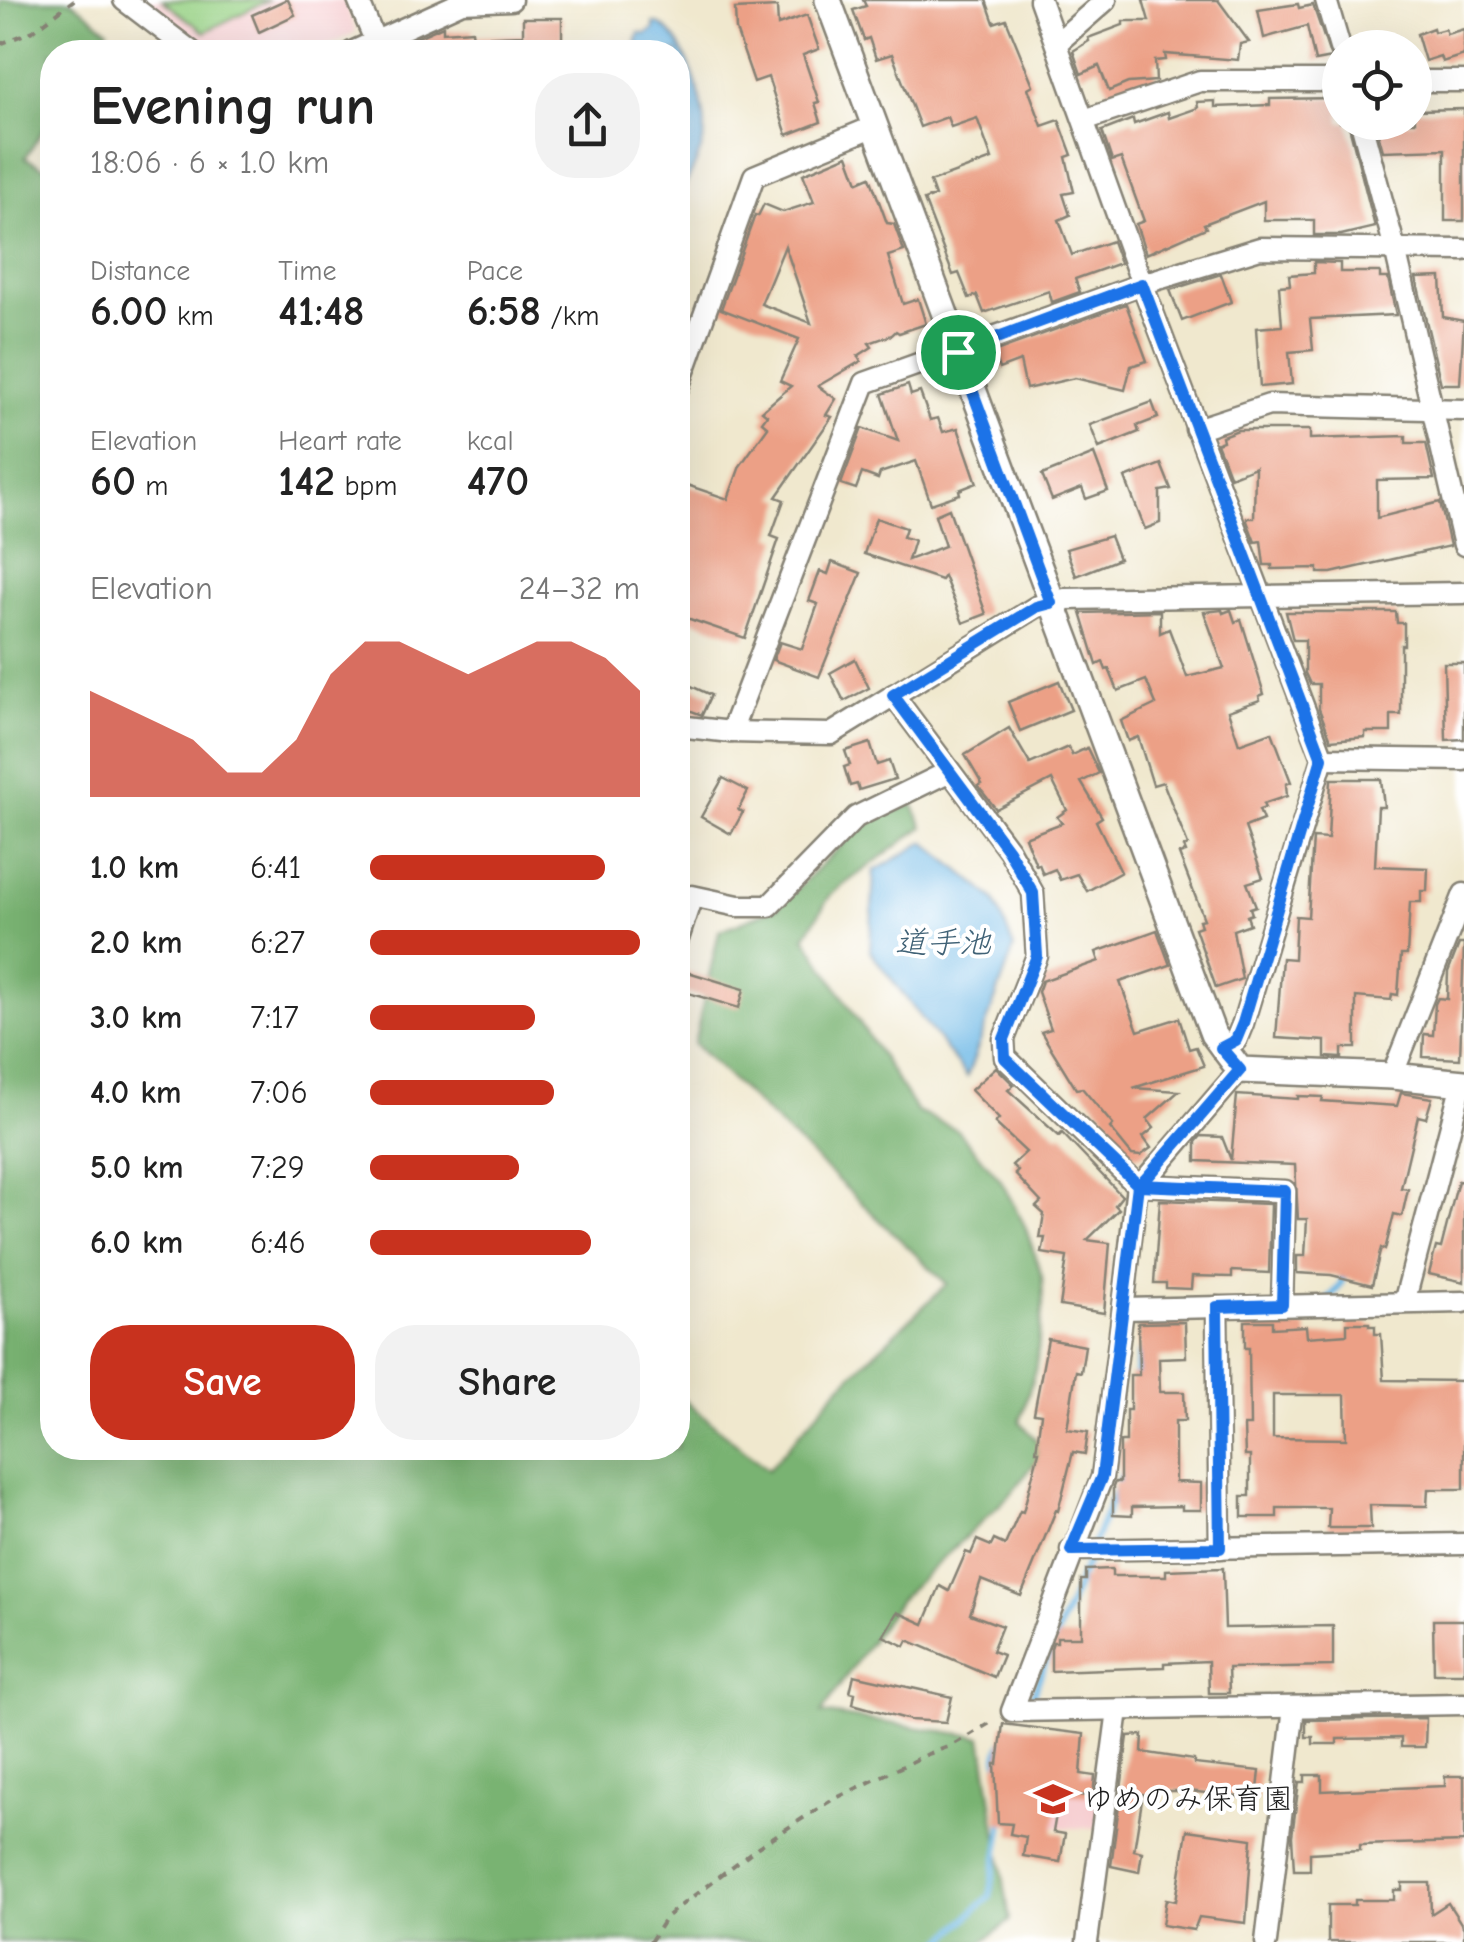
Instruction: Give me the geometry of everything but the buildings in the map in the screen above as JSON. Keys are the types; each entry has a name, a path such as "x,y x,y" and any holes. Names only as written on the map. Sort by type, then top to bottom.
{"street":[{"path":"124,0 176,40"},
{"path":"358,0 373,40"},
{"path":"391,40 462,2 511,0"},
{"path":"828,0 1212,1034 1240,1070 1463,1083 1404,1303"},
{"path":"1040,0 1142,284 1322,758 1243,1023 1236,1040 1221,1048"},
{"path":"1057,43 1106,0"},
{"path":"1326,0 1335,30"},
{"path":"1084,120 1200,82 1322,82"},
{"path":"1432,82 1464,82"},
{"path":"690,355 754,176 874,127"},
{"path":"1366,140 1464,546"},
{"path":"732,732 865,384 1142,284 1260,248 1464,250"},
{"path":"1196,429 1269,405 1464,410"},
{"path":"690,727 832,734 1036,607 1064,599 1464,593"},
{"path":"893,695 1008,850 1033,893 1037,956 1004,1039 1005,1058 1138,1185 1285,1191 1282,1305"},
{"path":"1322,758 1464,760"},
{"path":"690,902 692,896 738,906 769,906 856,818 948,772"},
{"path":"1407,1077 1464,894"},
{"path":"1240,1070 1138,1185 1102,1476 1071,1550 1022,1711 1464,1704"},
{"path":"1124,1308 1217,1316 1282,1305 1464,1302"},
{"path":"1217,1316 1220,1548"},
{"path":"1071,1550 1464,1544"},
{"path":"1266,1942 1294,1706"},
{"path":"1088,1942 1118,1710"}],"path":[{"path":"0,44 33,31 74,0"},
{"path":"650,1942 667,1916 830,1801 1022,1711"}],"shaded area":[{"path":"145,0 344,0 356,32 339,40 197,40"},
{"name":"ゆめのみ保育園","path":"1004,1769 1106,1773 1098,1829 1004,1825"}],"green space":[{"path":"0,0 71,0 108,30 101,40 40,40 40,135 25,158 40,165 40,1460 690,1460 690,1405 768,1470 841,1385 947,1284 694,1044 719,931 778,907 854,833 877,817 913,804 923,827 831,894 805,937 917,1112 956,1129 1000,1179 1025,1226 1042,1276 1043,1303 1036,1367 1020,1422 1040,1444 1038,1459 1011,1494 899,1600 821,1713 982,1737 1010,1921 982,1942 0,1942"},
{"path":"162,0 269,0 204,32"}],"water":[{"path":"654,23 676,40 637,40 639,33 654,29"},
{"path":"690,68 703,109 702,145 690,175"},
{"name":"道手池","path":"925,842 995,900 1014,948 967,1077 870,951 874,871"}],"waterway":[{"path":"1328,1300 1345,1272"},
{"path":"1135,1381 1139,1354"},
{"path":"1093,1545 1122,1473"},
{"path":"1025,1705 1089,1556"},
{"path":"999,1768 998,1752 1003,1741"},
{"path":"942,1942 990,1896 1001,1815"}],"place":[{"name":"ゆめのみ保育園","path":"1053,1799"}],"route":[{"path":"958,352 1051,603 1036,607 893,695 1008,850 1033,893 1037,956 1004,1039 1005,1058 1138,1185 1102,1476 1071,1550 1220,1548 1217,1307 1282,1305 1285,1191 1138,1185 1240,1070 1221,1048 1236,1040 1243,1023 1322,758 1142,284 958,352"}]}
